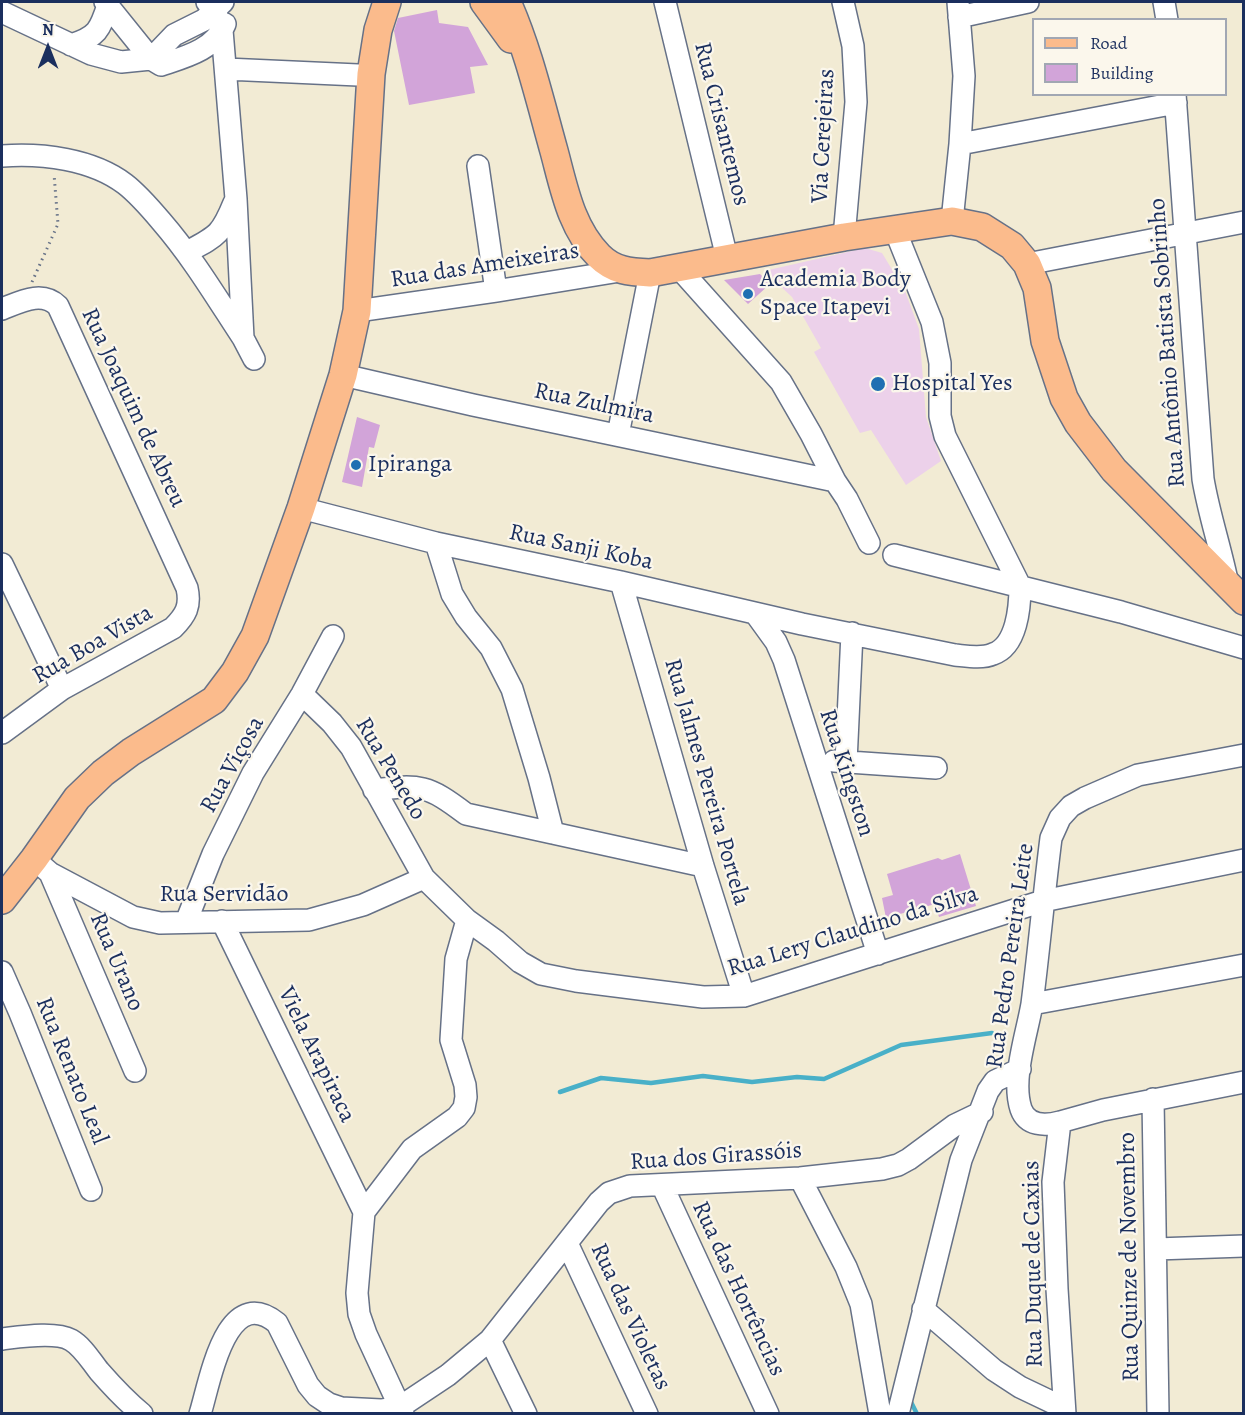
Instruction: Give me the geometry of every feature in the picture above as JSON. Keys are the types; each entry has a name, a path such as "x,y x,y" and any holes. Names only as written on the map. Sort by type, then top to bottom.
{"main road":[{"path":"367,123 358,75 360,29 368,2"},
{"path":"2,900 42,866 77,798 103,772 214,700 228,682 255,636 301,508 343,375 357,311 371,74 378,30 387,2"},
{"path":"483,2 501,24 531,71"},
{"path":"507,2 517,24 572,214 586,240 600,257 620,271 650,273 844,237 952,221 982,227 1012,246 1027,264 1037,288 1045,341 1064,398 1078,423 1114,470 1236,593"}],"street":[{"name":"Rua Crisantemos","path":"665,2 727,258"},
{"name":"Via Cerejeiras","path":"843,2 853,46 856,102 844,237"},
{"path":"952,221 964,76 958,9 1028,2"},
{"path":"1164,2 1167,18"},
{"path":"71,45 87,40 98,32 106,3"},
{"path":"106,3 151,59 161,65 185,57 210,43 222,30"},
{"path":"2,12 91,54 121,62 151,59 174,35 204,20 220,4"},
{"path":"220,4 236,199 243,338"},
{"path":"226,69 358,75"},
{"path":"960,144 1176,99"},
{"name":"Rua Antônio Batista Sobrinho","path":"1176,99 1203,479 1208,512 1236,593"},
{"path":"2,156 53,158 80,163 106,173 125,185 150,209 187,252 243,338 254,359"},
{"path":"478,166 496,291"},
{"path":"187,252 218,234 226,223 236,199"},
{"path":"1027,264 1244,222"},
{"path":"895,230 932,322 940,363 940,416 945,436 1020,586"},
{"path":"679,268 781,382 812,434 869,543"},
{"name":"Rua das Ameixeiras","path":"357,311 620,271"},
{"path":"618,435 650,273"},
{"name":"Rua Joaquim de Abreu","path":"2,309 24,300 44,298 52,300 58,306 187,588"},
{"name":"Rua Zulmira","path":"343,375 835,481"},
{"name":"Rua Sanji Koba","path":"301,508 436,543 955,655 976,657 994,654 1004,646 1017,623 1020,609 1020,586"},
{"path":"436,543 452,594 466,617 491,648 512,689 553,833"},
{"path":"894,555 1121,612 1244,648"},
{"path":"2,564 62,689"},
{"name":"Rua Jalmes Pereira Portela","path":"621,582 703,866 744,996"},
{"name":"Rua Boa Vista","path":"2,733 62,689 173,628 186,614 190,600 187,588"},
{"name":"Rua Kingston","path":"755,613 776,642 878,954"},
{"path":"846,762 852,633"},
{"name":"Rua Viçosa","path":"186,922 213,854 253,773 302,694 333,636"},
{"name":"Rua Penedo","path":"302,694 332,723 351,747 424,878"},
{"name":"Rua Pedro Pereira Leite","path":"1060,1122 1041,1124 1026,1117 1019,1098 1020,1069 1032,1004 1051,838 1060,818 1071,806 1138,775 1244,755"},
{"path":"815,760 936,768"},
{"path":"374,790 402,786 428,788 465,814 703,866"},
{"name":"Rua Lery Claudino da Silva","path":"424,878 467,920 520,962 542,974 608,986 703,997 744,996 1043,901 1244,860"},
{"name":"Rua Servidão","path":"42,866 133,917 160,923 309,920 363,905 424,878"},
{"name":"Rua Urano","path":"42,866 135,1071"},
{"path":"201,1413 222,1342 233,1323 244,1314 257,1313 268,1316 277,1323 309,1385 323,1400 341,1407 360,1410 402,1410 359,1314 357,1293 364,1212 412,1149 457,1117 464,1108 465,1085 451,1040 456,959 467,920"},
{"name":"Viela Arapiraca","path":"222,921 364,1212"},
{"path":"1032,1004 1244,965"},
{"name":"Rua Renato Leal","path":"2,972 91,1190"},
{"path":"898,1413 961,1160 982,1112 988,1091 995,1081 1020,1069"},
{"path":"1060,1122 1153,1099 1244,1082"},
{"name":"Rua Quinze de Novembro","path":"1153,1099 1158,1413"},
{"name":"Rua dos Girassóis","path":"402,1410 490,1340 599,1202 609,1193 630,1186 800,1178 898,1165 909,1160 955,1125 982,1112"},
{"name":"Rua Duque de Caxias","path":"1060,1122 1053,1182 1064,1411"},
{"path":"800,1178 846,1267 861,1304 880,1413"},
{"name":"Rua das Hortências","path":"662,1185 768,1413"},
{"name":"Rua das Violetas","path":"567,1243 647,1413"},
{"path":"1156,1250 1244,1246"},
{"path":"923,1308 994,1370 1064,1411"},
{"path":"2,1339 27,1336 69,1339 81,1349 124,1398 142,1413"},
{"path":"490,1340 526,1413"}],"path":[{"path":"24,300 58,224 53,158"}],"shaded area":[{"name":"Hospital Yes","path":"865,248 882,253 905,291 919,329 926,417 941,461 906,485 871,430 860,433 814,352 821,348 792,297 764,271"}],"building":[{"path":"437,10 439,23 468,27 488,65 470,67 475,93 409,105 394,31 398,18"},
{"name":"Academia Body Space Itapevi","path":"760,274 770,284 748,304 724,280"},
{"name":"Ipiranga","path":"357,417 380,425 374,448 369,447 362,487 342,482"},
{"path":"960,854 976,906 939,917 935,904 886,918 882,898 893,895 887,874 938,858 942,860"}],"waterway":[{"path":"560,1092 601,1078 651,1083 703,1076 752,1082 797,1077 824,1079 901,1045 992,1033"},
{"path":"910,1400 917,1414"}],"place":[{"name":"Academia Body Space Itapevi","path":"748,294"},
{"name":"Hospital Yes","path":"878,384"},
{"name":"Ipiranga","path":"356,465"}]}
